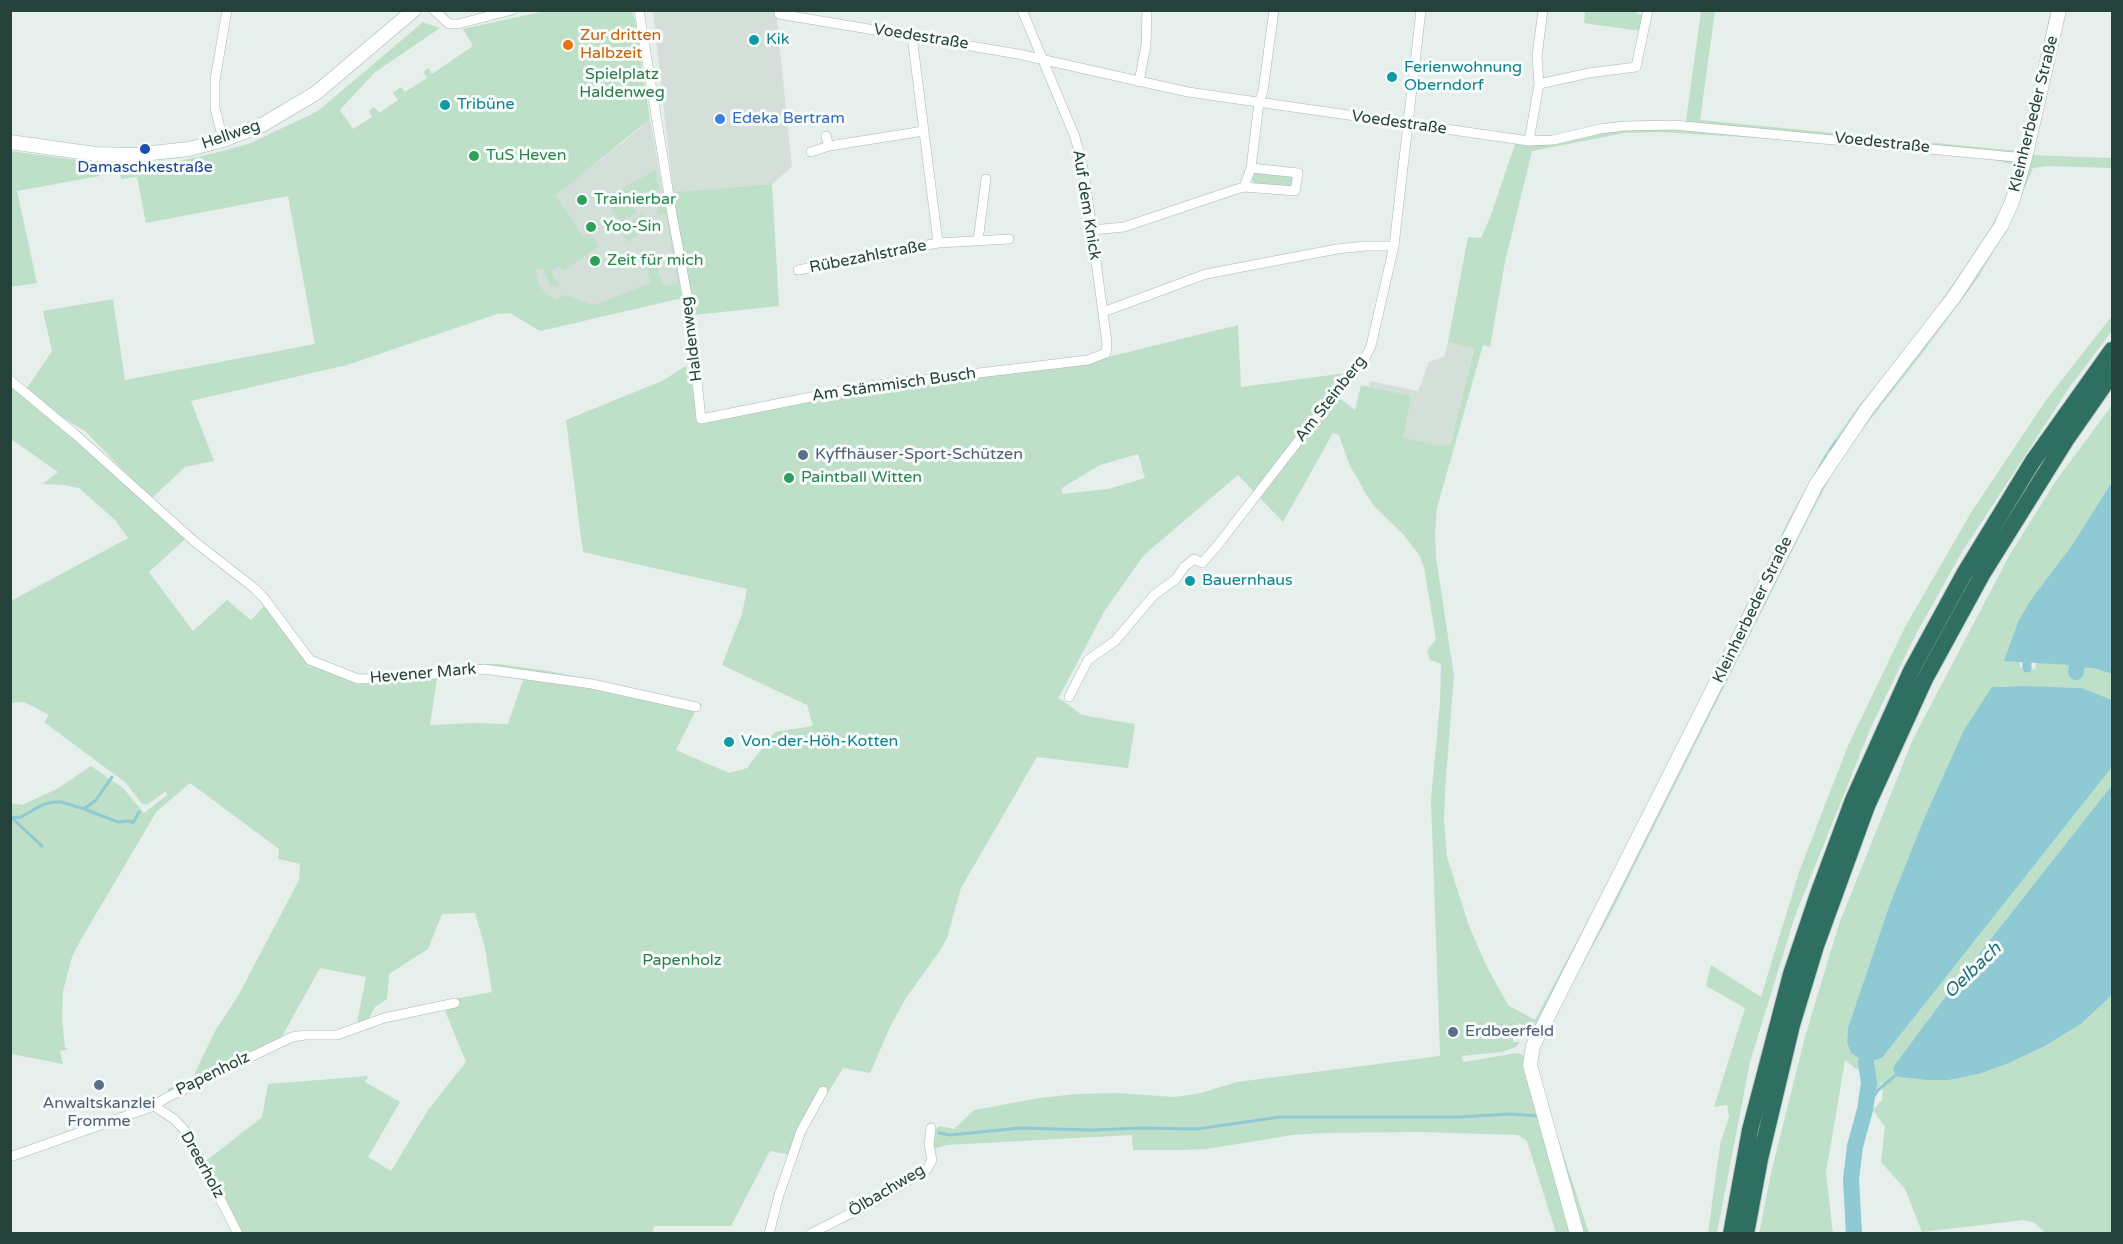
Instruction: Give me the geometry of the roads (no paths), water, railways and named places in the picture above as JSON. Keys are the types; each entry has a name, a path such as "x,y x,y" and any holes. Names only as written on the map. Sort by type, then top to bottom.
{"highway":[{"path":"1731,1233 1750,1130 1788,986 1818,894 1857,790 1911,671 1964,574 2033,461 2112,350"},
{"path":"1746,1233 1780,1071 1809,969 1851,847 1886,763 1930,670 1983,573 2054,458 2112,374"}],"street":[{"path":"223,140 215,108 215,80 227,10"},
{"name":"Hellweg","path":"10,142 95,154 133,155 189,149 223,140 262,125 316,93 414,10"},
{"path":"434,10 449,24 458,24 512,10"},
{"name":"Haldenweg","path":"639,10 689,306 701,419"},
{"name":"Auf dem Knick","path":"1022,10 1075,137 1084,172 1107,343 1106,353 1088,360"},
{"path":"1139,82 1146,45 1148,10"},
{"path":"1244,187 1251,168 1274,10"},
{"name":"Am Steinberg","path":"1068,697 1088,660 1115,641 1155,595 1176,579 1184,567 1194,559 1202,563 1217,546 1353,370 1363,362 1371,346 1394,246 1421,10"},
{"path":"1529,141 1539,84 1537,56 1543,10"},
{"path":"1539,84 1589,73 1635,68 1648,10"},
{"name":"Kleinherbeder Straße","path":"1577,1233 1530,1065 1533,1046 1816,485 1867,409 1954,297 1989,246 2012,202 2025,158 2059,10"},
{"name":"Voedestraße","path":"779,14 1043,60 1188,92 1529,141 1553,140 1600,129 1625,126 1674,125 2025,158"},
{"name":"Rübezahlstraße","path":"912,36 938,243"},
{"path":"811,152 827,141 924,131"},
{"path":"1092,230 1124,227 1244,187 1295,191 1298,173 1251,168"},
{"path":"978,241 986,179"},
{"name":"Rübezahlstraße","path":"798,270 938,243 1009,239"},
{"path":"1103,312 1206,274 1337,249 1394,246"},
{"name":"Am Stämmisch Busch","path":"701,419 861,387 1088,360"},
{"name":"Hevener Mark","path":"10,380 76,435 195,542 254,588 310,660 358,679 394,678 484,669 592,684 696,707"},
{"name":"Papenholz","path":"10,1157 154,1106 207,1077 292,1037 347,1033 384,1018 455,1003"},
{"path":"769,1233 779,1195 801,1131 823,1090"},
{"name":"Dreerholz","path":"154,1106 174,1119 187,1133 238,1233"},
{"name":"Ölbachweg","path":"810,1233 875,1201 927,1169 932,1160 928,1145 931,1128"}],"water":[{"path":"2112,482 2112,674 2097,669 2069,665 2004,661 2018,622 2032,598 2070,548"},
{"path":"1992,687 2082,688 2112,700 2112,767 1882,1058 1866,1063 1851,1053 1847,1043 1848,1028 1888,909 1924,819 1964,730"},
{"path":"2112,785 2112,995 2081,1024 2045,1046 2009,1063 1979,1074 1949,1080 1928,1080 1896,1075 1893,1070 1896,1063"}],"waterway":[{"path":"1831,449 1837,441"},
{"path":"1820,467 1827,456"},
{"path":"2027,661 2027,668"},
{"name":"Oelbach","path":"2076,672 2077,666"},
{"path":"84,809 96,800 112,777"},
{"path":"10,818 21,817 42,805 53,802 84,809 118,822 133,823 139,812"},
{"path":"13,819 42,846"},
{"name":"Oelbach","path":"1854,1234 1851,1179 1855,1146 1865,1110 1869,1083 1866,1063"},
{"name":"Oelbach","path":"1865,1110 1878,1090 1896,1075"},
{"path":"939,1133 951,1135 1020,1128 1197,1129 1280,1117 1458,1117 1510,1114 1538,1116"}],"place":[{"name":"Kik","path":"754,40"},
{"name":"Zur dritten Halbzeit","path":"568,45"},
{"name":"Ferienwohnung Oberndorf","path":"1392,77"},
{"name":"Tribüne","path":"445,105"},
{"name":"Edeka Bertram","path":"720,119"},
{"name":"Damaschkestraße","path":"145,149"},
{"name":"TuS Heven","path":"474,156"},
{"name":"Trainierbar","path":"582,200"},
{"name":"Yoo-Sin","path":"591,227"},
{"name":"Zeit für mich","path":"595,261"},
{"name":"Kyffhäuser-Sport-Schützen","path":"803,455"},
{"name":"Paintball Witten","path":"789,478"},
{"name":"Bauernhaus","path":"1190,581"},
{"name":"Von-der-Höh-Kotten","path":"729,742"},
{"name":"Erdbeerfeld","path":"1453,1032"},
{"name":"Anwaltskanzlei Fromme","path":"99,1085"}],"park label":[{"name":"Spielplatz Haldenweg","path":"622,84"}]}
